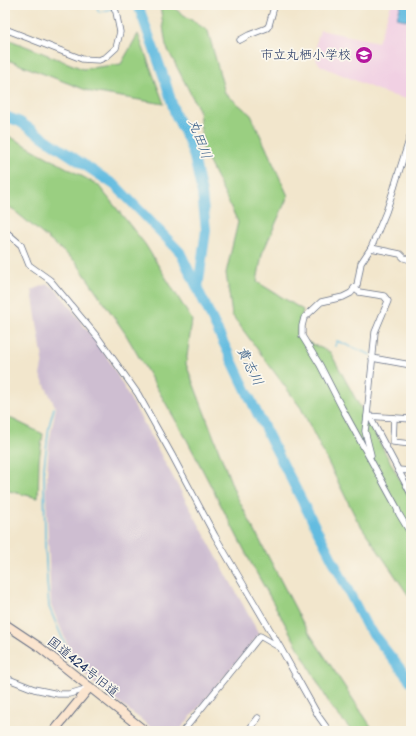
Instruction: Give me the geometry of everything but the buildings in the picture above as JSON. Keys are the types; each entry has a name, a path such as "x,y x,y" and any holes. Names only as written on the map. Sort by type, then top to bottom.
{"street":[{"path":"5,29 82,59 99,60 106,57 116,48 120,32 113,5"},
{"path":"240,40 267,28 275,5"},
{"path":"411,134 394,188 371,248 361,263 357,285 351,293 343,297 321,302 304,318 302,326 302,336 320,366 411,534"},
{"path":"5,232 21,245 29,265 50,280 91,329 138,394 215,536 319,717 329,731"},
{"path":"371,248 400,254 404,258 411,260"},
{"path":"354,288 359,292 384,296 388,302 375,332 372,358 366,431 371,460"},
{"path":"372,358 411,365"},
{"path":"368,416 411,420"},
{"path":"368,416 411,494"},
{"path":"392,458 394,418"},
{"path":"393,442 411,444"},
{"path":"398,470 411,471"},
{"name":"国道424号旧道","path":"5,624 38,646 145,731"},
{"path":"183,731 260,636 280,647"},
{"path":"5,679 34,689 58,694 69,694 90,687"},
{"path":"54,731 90,687"},
{"path":"248,731 258,718"}],"shaded area":[{"name":"市立丸栖小学校","path":"391,5 411,5 411,100 387,94 321,66 316,60 318,50 316,44 320,30 378,42"},
{"path":"48,284 54,288 68,304 110,362 259,634 179,731 156,731 91,681 74,660 51,605 46,491 49,443 56,408 40,375 43,360 32,290"}],"green space":[{"path":"160,5 169,5 208,31 225,93 251,115 288,196 262,254 257,282 303,310 296,337 330,352 411,500 411,599 357,520 301,408 232,315 226,273 238,222 203,150 199,110 166,46"},
{"path":"138,34 164,104 91,92 5,59 5,38 83,69 121,64"},
{"path":"5,134 98,185 145,244 192,320 186,364 235,493 304,625 374,731 352,731 332,708 251,563 187,440 125,333 76,262 5,203"},
{"path":"10,418 43,434 39,460 38,498 5,490 5,421"}],"water":[{"path":"401,5 411,5 410,21 397,18"}],"waterway":[{"path":"96,5 99,12 126,5"},
{"name":"丸田川","path":"138,5 165,80 175,114 188,140 194,157 202,194 206,230 198,288"},
{"name":"貴志川","path":"5,116 20,122 116,186 180,252 259,417 366,625 411,682"},
{"path":"335,346 337,341 371,355"},
{"path":"54,408 49,426 44,467 47,581 49,607 72,661"}],"place":[{"name":"市立丸栖小学校","path":"364,55"}]}
